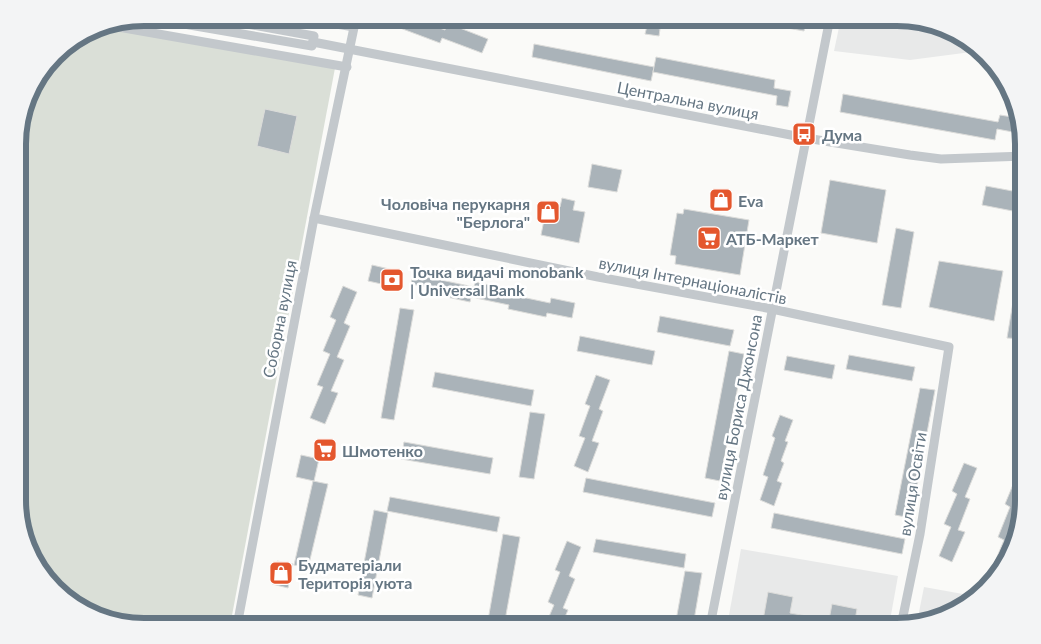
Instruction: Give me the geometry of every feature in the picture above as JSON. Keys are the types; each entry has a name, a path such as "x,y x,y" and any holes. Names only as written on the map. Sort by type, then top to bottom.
{"street":[{"path":"215,26 312,46 314,36 258,26"},
{"path":"348,26 354,27"},
{"name":"вулиця Бориса Джонсона","path":"712,617 828,26"},
{"name":"Соборна вулиця","path":"239,618 314,218 354,27"},
{"path":"125,28 346,67"},
{"name":"Центральна вулиця","path":"313,42 806,138 941,158 1014,156"},
{"name":"вулиця Інтернаціоналістів","path":"314,218 605,279 772,309 950,347"},
{"name":"вулиця Освіти","path":"903,617 920,534 950,347"}],"shaded area":[{"path":"839,26 896,26 912,27 949,38 969,52 910,60 834,51"},
{"path":"114,30 335,68 232,618 145,618 121,615 92,606 61,583 46,565 35,545 27,515 26,145 27,129 35,99 46,79 67,56 85,42"},
{"path":"741,549 898,576 891,617 729,617"},
{"path":"924,587 966,595 949,606 918,615"}],"building":[{"path":"401,26 434,26 445,30 446,26 455,26 488,39 482,53 442,38 440,43 400,28"},
{"path":"647,26 660,29 659,36 645,34"},
{"path":"787,26 805,26 804,31 787,28"},
{"path":"534,44 654,67 651,81 532,57"},
{"path":"656,57 775,80 774,88 791,91 788,107 776,105 777,96 653,72"},
{"path":"843,94 998,122 1000,115 1011,117 1013,132 997,129 995,140 840,112"},
{"path":"265,109 297,116 289,154 257,146"},
{"path":"592,164 622,170 617,192 588,187"},
{"path":"830,180 886,190 877,243 821,233"},
{"path":"986,186 1014,191 1014,211 982,205"},
{"path":"562,198 575,201 573,210 585,212 579,243 541,235 547,205 560,207"},
{"name":"АТБ-Маркет","path":"684,209 749,220 740,275 675,264 676,256 670,255 677,213 683,214"},
{"path":"896,228 914,232 901,308 882,305"},
{"path":"939,261 1003,271 994,321 929,307"},
{"path":"372,265 398,271 395,287 368,281"},
{"path":"414,269 437,274 436,279 474,287 475,282 513,290 512,295 550,303 551,298 575,303 572,318 547,313 546,317 508,309 509,305 471,297 470,302 433,294 434,289 411,284"},
{"path":"343,286 357,292 344,323 350,326 337,357 344,360 331,391 338,393 325,424 310,418 323,387 317,385 330,354 323,351 336,320 330,317"},
{"path":"1014,296 1014,338 1007,338"},
{"path":"400,308 414,310 394,420 381,418"},
{"path":"660,316 734,330 730,346 657,332"},
{"path":"580,336 655,351 652,365 577,351"},
{"path":"729,351 744,354 720,481 705,478"},
{"path":"849,355 915,367 912,381 846,369"},
{"path":"787,356 835,365 832,379 784,370"},
{"path":"435,372 534,390 531,406 432,387"},
{"path":"596,375 610,380 599,409 603,411 592,441 599,443 588,472 574,466 585,438 579,436 590,406 585,404"},
{"path":"920,388 935,390 911,518 895,515"},
{"path":"530,412 545,414 534,479 519,477"},
{"path":"780,415 793,420 785,441 788,442 781,461 784,463 777,481 782,483 774,506 760,500 768,477 763,475 775,438 772,436"},
{"path":"404,442 493,458 490,474 401,459"},
{"path":"301,455 319,459 314,481 296,477"},
{"path":"964,463 977,468 965,497 970,499 958,530 965,532 952,562 939,556 951,527 944,524 957,494 952,491"},
{"path":"586,478 715,503 712,517 583,492"},
{"path":"313,481 328,484 308,568 294,565"},
{"path":"1014,482 1012,523 1003,552 992,568 1004,540 998,537 1010,507 1005,504"},
{"path":"390,497 500,517 497,532 387,511"},
{"path":"374,510 388,513 372,598 358,595"},
{"path":"774,513 905,539 902,554 771,528"},
{"path":"503,534 520,537 506,618 488,618"},
{"path":"596,539 686,554 684,568 593,552"},
{"path":"567,541 581,547 569,576 575,579 563,608 568,610 565,617 549,617 554,605 548,602 560,572 555,570"},
{"path":"277,561 293,564 288,588 272,584"},
{"path":"685,571 702,573 694,617 677,617"},
{"path":"768,592 793,597 790,613 813,617 764,617"},
{"path":"832,604 857,609 856,617 830,617"}],"place":[{"name":"Дума","path":"804,134"},
{"name":"Eva","path":"721,200"},
{"name":"Чоловіча перукарня \"Берлога\"","path":"548,212"},
{"name":"АТБ-Маркет","path":"709,238"},
{"name":"Точка видачі monobank | Universal Bank","path":"392,280"},
{"name":"Шмотенко","path":"325,450"},
{"name":"Будматеріали Територія уюта","path":"281,573"}]}
